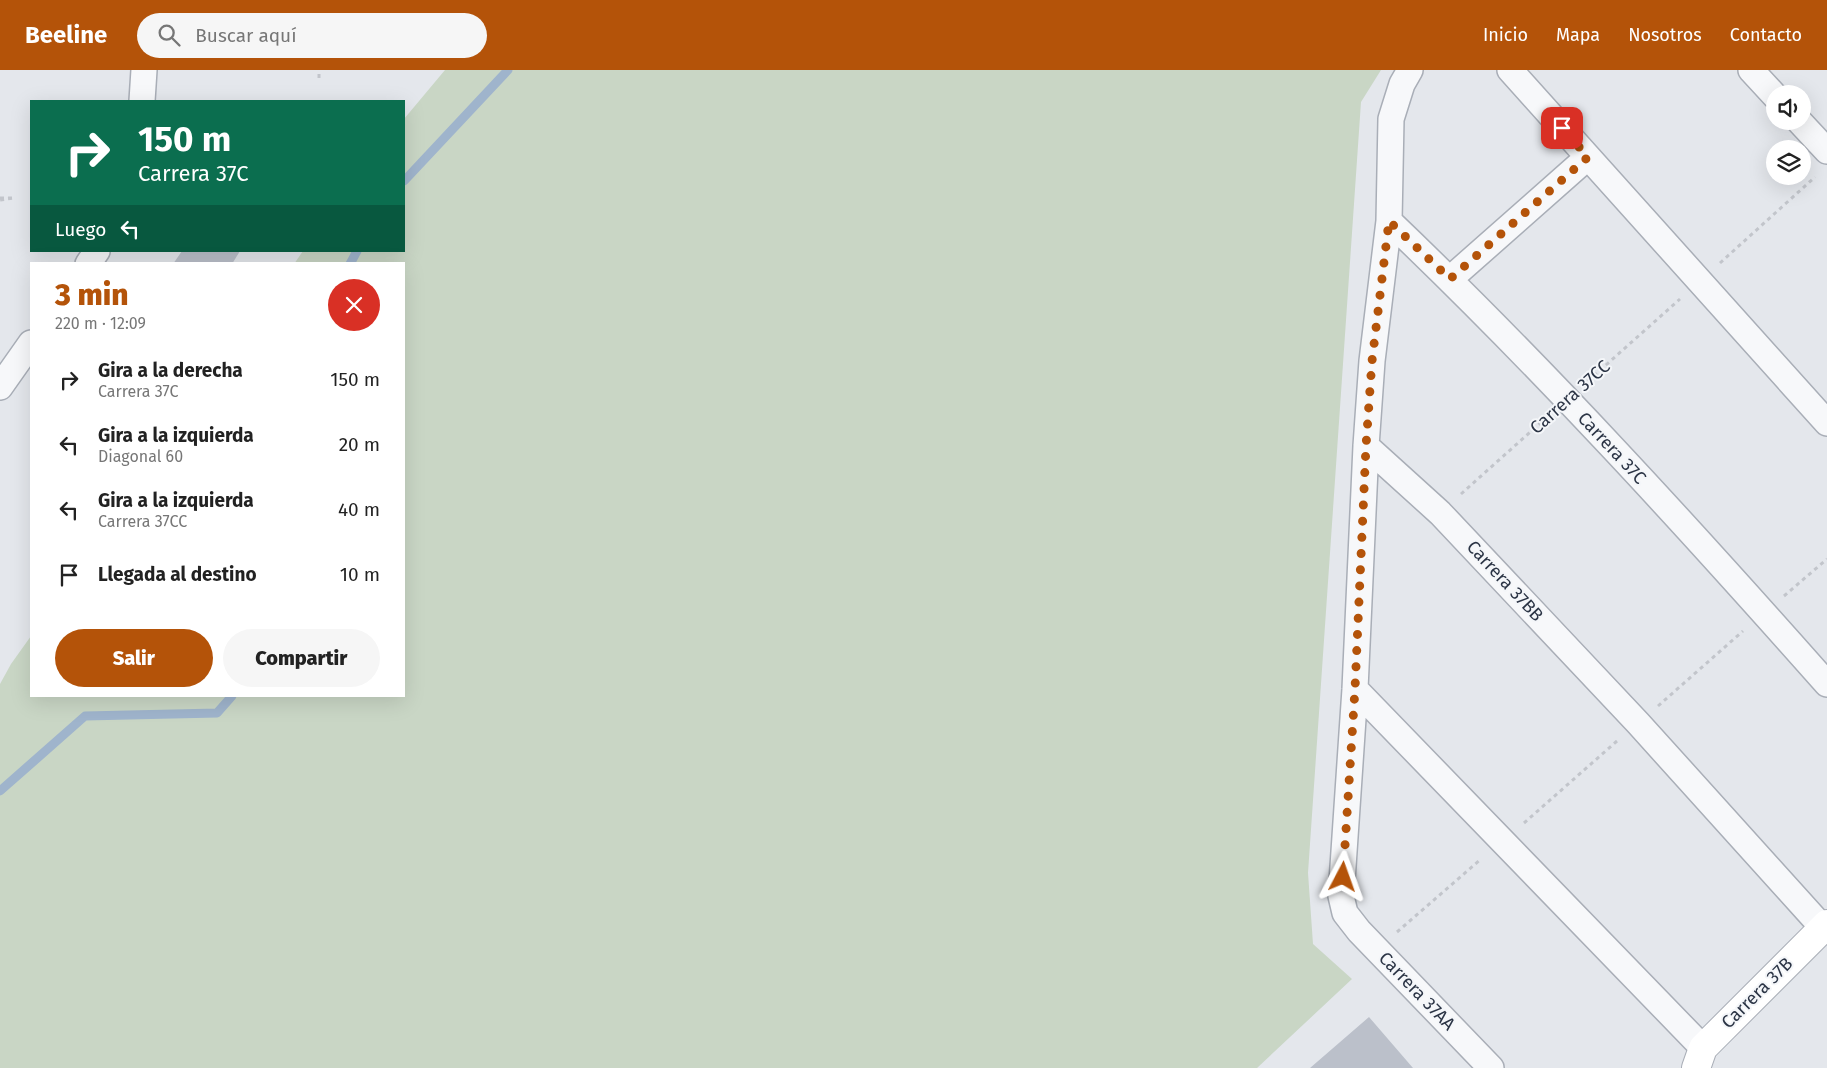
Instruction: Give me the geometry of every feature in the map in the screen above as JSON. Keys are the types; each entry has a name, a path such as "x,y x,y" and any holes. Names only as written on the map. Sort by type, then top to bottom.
{"street":[{"path":"142,100 144,70"},
{"path":"1410,70 1402,84 1391,119 1389,221 1372,361 1366,446 1355,689 1503,841 1699,1058"},
{"path":"1510,70 1827,423"},
{"path":"1751,70 1766,86"},
{"path":"1804,130 1823,162"},
{"path":"1450,279 1588,157"},
{"name":"Carrera 37C","path":"1389,221 1450,279 1567,400 1827,684"},
{"path":"0,387 30,344"},
{"name":"Carrera 37BB","path":"1366,446 1440,513 1638,723 1825,926"},
{"name":"Carrera 37AA","path":"1355,689 1341,896 1345,913 1377,950 1491,1068"},
{"name":"Carrera 37B","path":"1699,1058 1825,926"}],"path":[{"path":"319,70 319,78"},
{"name":"Carrera 37CC","path":"1440,513 1700,281 1823,162"},
{"path":"1377,950 1827,559"}],"green space":[{"path":"445,70 1381,70 1361,102 1308,873 1313,944 1352,979 1257,1068 0,1068 0,684 11,664 30,637 30,697 405,697 405,262 295,262 302,252 405,252 405,118"}],"building":[{"path":"181,252 239,252 233,262 174,262"},
{"path":"1369,1017 1413,1068 1310,1068"}],"waterway":[{"path":"405,180 508,70"},
{"path":"351,262 356,252"},
{"path":"0,791 85,716 217,713 231,697"}],"route":[{"path":"1343,877 1355,689 1366,446 1372,361 1389,221 1450,279 1588,157 1562,128"}]}
